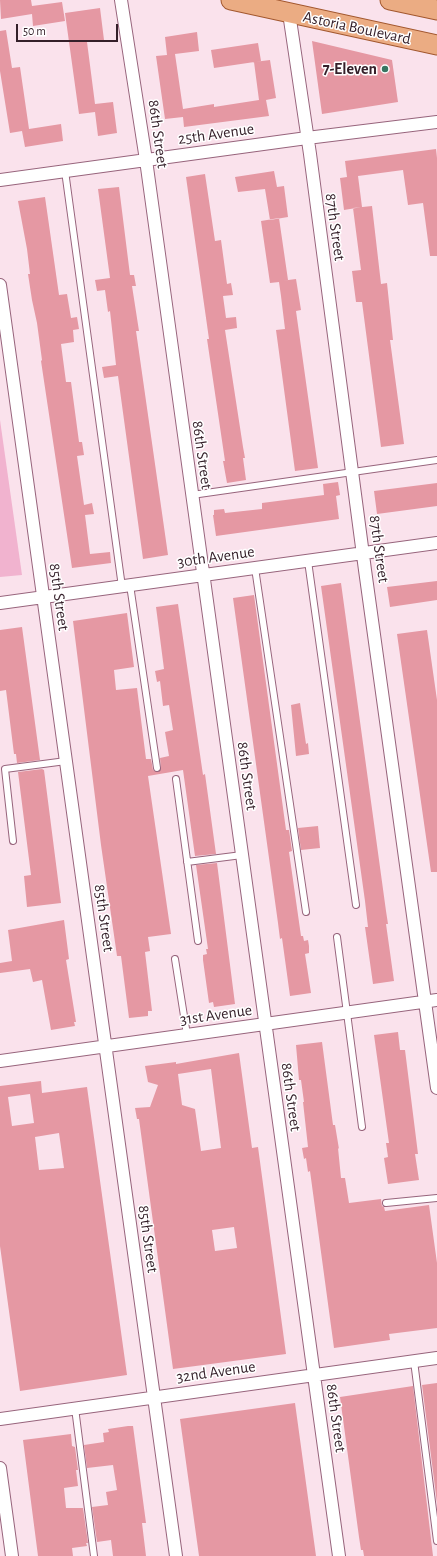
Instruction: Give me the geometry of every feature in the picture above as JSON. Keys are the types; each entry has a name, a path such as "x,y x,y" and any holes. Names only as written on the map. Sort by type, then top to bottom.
{"main road":[{"name":"Astoria Boulevard","path":"231,0 437,45"},
{"path":"390,0 437,10"}],"street":[{"name":"86th Street","path":"121,0 146,160 338,1556"},
{"name":"87th Street","path":"289,13 363,554 431,1001 437,1088"},
{"name":"25th Avenue","path":"0,180 307,138 437,122"},
{"name":"85th Street","path":"0,285 176,1556"},
{"name":"30th Avenue","path":"0,603 437,543"},
{"name":"31st Avenue","path":"0,1061 431,1001"},
{"name":"32nd Avenue","path":"0,1419 437,1358"},
{"path":"0,1468 12,1556"}],"lane":[{"path":"65,171 126,586 157,768"},
{"path":"192,495 437,460"},
{"path":"308,561 356,905"},
{"path":"255,568 306,912"},
{"path":"13,841 5,769 66,760"},
{"path":"176,779 198,941"},
{"path":"187,862 242,855"},
{"path":"336,937 362,1127"},
{"path":"175,959 187,1035"},
{"path":"386,1203 437,1198"},
{"path":"414,1361 437,1541"},
{"path":"75,1408 94,1556"}],"shaded area":[{"path":"0,420 22,575 0,577"}],"building":[{"path":"0,0 31,0 32,6 62,2 65,21 33,26 32,14 1,19"},
{"path":"100,8 104,40 87,42 95,104 113,102 117,133 98,136 95,112 79,114 65,13"},
{"path":"6,30 12,68 20,67 29,129 61,124 63,141 25,147 22,131 10,133 0,71 0,31"},
{"path":"197,32 199,51 175,54 183,109 214,104 214,107 259,100 254,62 270,60 276,98 266,100 269,116 184,127 183,117 165,119 156,56 167,55 165,37"},
{"path":"312,41 392,60 398,102 322,114"},
{"path":"258,43 261,61 214,68 211,50"},
{"path":"436,149 437,256 430,256 423,203 408,205 403,170 358,176 362,207 344,210 340,178 347,177 345,161"},
{"path":"274,171 277,187 284,186 288,217 270,220 265,189 238,192 235,177"},
{"path":"205,174 215,241 221,240 227,284 231,283 233,295 223,296 226,318 236,317 237,328 225,330 245,458 243,458 246,480 227,483 207,339 209,339 186,177"},
{"path":"119,187 130,275 134,275 136,286 132,286 139,331 136,331 168,555 143,559 118,376 104,378 102,367 116,365 110,311 108,312 105,290 97,291 95,280 110,278 98,189"},
{"path":"45,197 59,295 67,294 71,318 77,317 79,329 73,330 74,342 61,344 66,382 71,382 79,442 82,442 84,455 77,456 84,505 92,503 94,514 85,515 90,554 110,552 111,563 72,568 41,361 37,323 28,274 30,274 27,249 18,201"},
{"path":"372,206 381,284 387,283 393,340 390,340 404,444 381,447 362,302 356,302 352,271 361,270 353,208"},
{"path":"279,218 288,280 281,281 296,279 301,310 296,311 318,468 295,471 276,330 285,329 281,296 279,282 270,283 261,221"},
{"path":"338,482 340,495 336,496 339,519 216,536 213,515 214,510 224,509 225,513 262,509 262,503 324,495 323,484"},
{"path":"437,483 437,506 377,514 374,491"},
{"path":"437,581 437,600 390,607 387,587"},
{"path":"341,583 388,924 386,924 394,981 373,984 365,927 368,927 365,901 321,586"},
{"path":"254,595 286,830 289,830 292,851 289,852 301,936 303,936 304,941 308,940 309,946 309,953 305,954 311,993 290,996 282,938 280,939 233,598"},
{"path":"178,604 216,854 195,856 183,770 148,776 171,934 148,937 150,951 145,952 152,1011 148,1011 148,1016 129,1018 121,956 117,956 101,845 73,621 127,613 134,667 114,670 116,690 137,688 146,759 151,759 153,770 158,772 161,769 160,758 169,756 165,732 173,730 169,705 163,706 160,681 157,682 155,671 164,669 156,607"},
{"path":"22,627 40,760 17,763 16,754 14,754 6,690 0,691 0,630"},
{"path":"427,630 437,700 437,872 431,872 397,634"},
{"path":"300,703 306,744 308,743 309,754 296,756 291,705"},
{"path":"44,770 61,903 27,907 24,876 31,875 18,772"},
{"path":"318,826 320,848 301,850 298,828"},
{"path":"217,863 235,1004 214,1007 213,1002 209,1003 203,960 203,955 207,954 206,949 208,949 196,865"},
{"path":"64,920 69,959 66,960 76,1022 74,1022 75,1026 51,1030 42,980 33,982 30,969 0,973 0,963 12,961 8,930"},
{"path":"398,1032 400,1050 405,1050 418,1154 415,1154 419,1180 388,1184 384,1158 388,1157 386,1143 389,1143 374,1035"},
{"path":"322,1042 333,1125 335,1125 339,1149 338,1148 341,1178 345,1178 349,1203 381,1199 382,1206 384,1207 385,1211 429,1205 437,1263 437,1328 389,1334 390,1340 334,1348 310,1171 308,1172 306,1158 304,1159 302,1148 308,1147 304,1102 301,1080 299,1080 296,1045"},
{"path":"239,1053 252,1148 258,1147 286,1354 173,1369 139,1119 137,1119 135,1108 150,1107 158,1085 148,1082 145,1066 176,1062 176,1064","holes":["211,1069 221,1148 201,1151 195,1109 182,1105 178,1074","234,1227 237,1248 215,1251 212,1230"]},
{"path":"41,1081 42,1093 87,1087 127,1375 20,1391 0,1246 0,1086","holes":["30,1094 34,1123 12,1126 8,1097","59,1133 64,1168 39,1170 35,1137"]},
{"path":"437,1383 437,1503 422,1385"},
{"path":"413,1386 433,1556 364,1556 363,1550 361,1550 359,1537 340,1397"},
{"path":"295,1403 316,1556 199,1556 180,1419"},
{"path":"133,1426 146,1523 142,1523 146,1556 113,1556 111,1540 97,1542 92,1507 108,1505 106,1492 117,1490 113,1465 87,1468 84,1445 104,1442 103,1433 109,1432 108,1429"},
{"path":"71,1434 72,1446 75,1447 78,1470 76,1470 78,1486 64,1488 66,1508 83,1508 88,1543 86,1543 87,1546 72,1548 73,1556 38,1556 23,1440"}],"place":[{"name":"7-Eleven","path":"385,69"}]}
